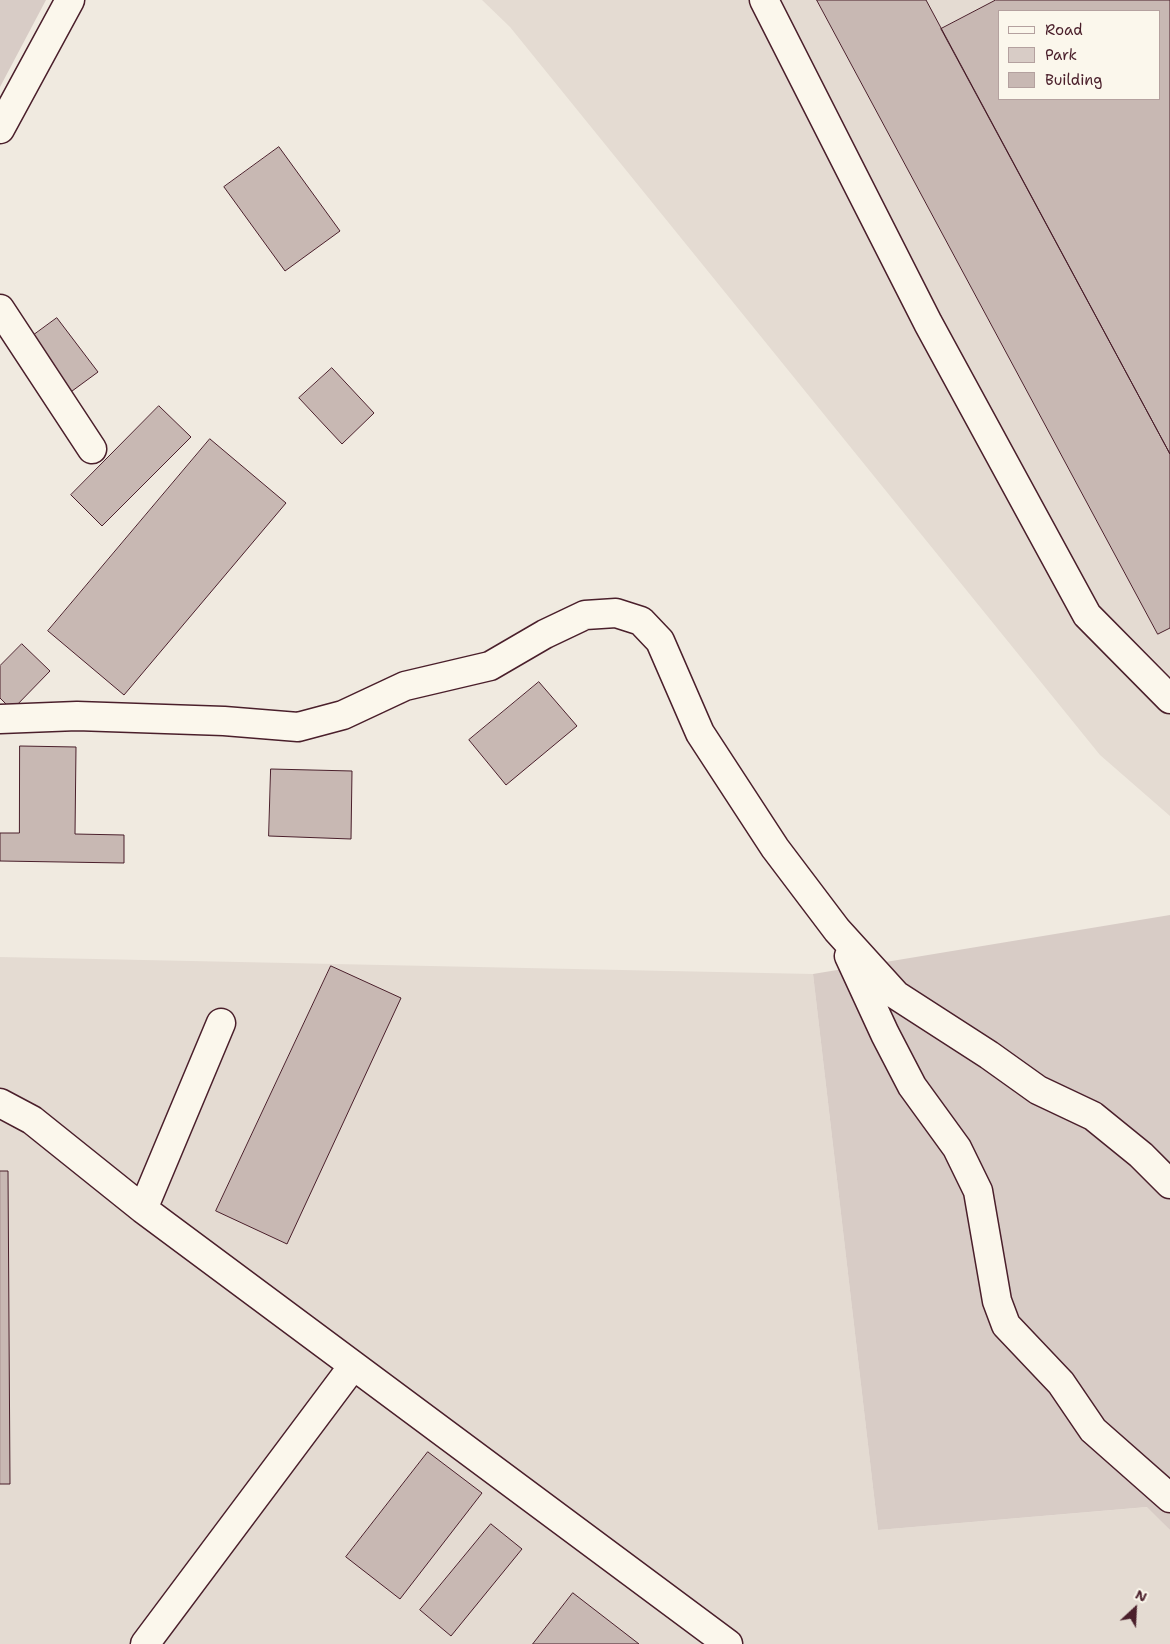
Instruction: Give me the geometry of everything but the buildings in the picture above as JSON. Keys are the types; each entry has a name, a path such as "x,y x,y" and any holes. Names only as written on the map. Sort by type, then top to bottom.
{"street":[{"path":"0,129 70,0"},
{"path":"764,0 928,323 1087,614 1170,699"},
{"path":"0,309 92,449"},
{"path":"0,719 77,716 224,721 298,727 343,715 405,686 490,666 544,634 585,615 616,613 641,621 660,641 700,733 774,848 836,930 896,995 989,1055 1038,1090 1093,1116 1141,1155 1170,1184"},
{"path":"836,930 912,1086 957,1148 978,1191 997,1301 1006,1325 1061,1383 1093,1430 1170,1498"},
{"path":"143,1209 221,1023"},
{"path":"0,1103 32,1120 143,1209 728,1644"},
{"path":"145,1644 354,1366"}],"shaded area":[{"path":"482,0 1170,0 1170,816 1100,755 510,27"},
{"path":"0,957 813,974 878,1530 1148,1507 1170,1530 1170,1644 0,1644"}],"green space":[{"path":"0,0 46,0 0,87"},
{"path":"1170,915 1170,1530 1147,1507 878,1530 813,974"}]}
